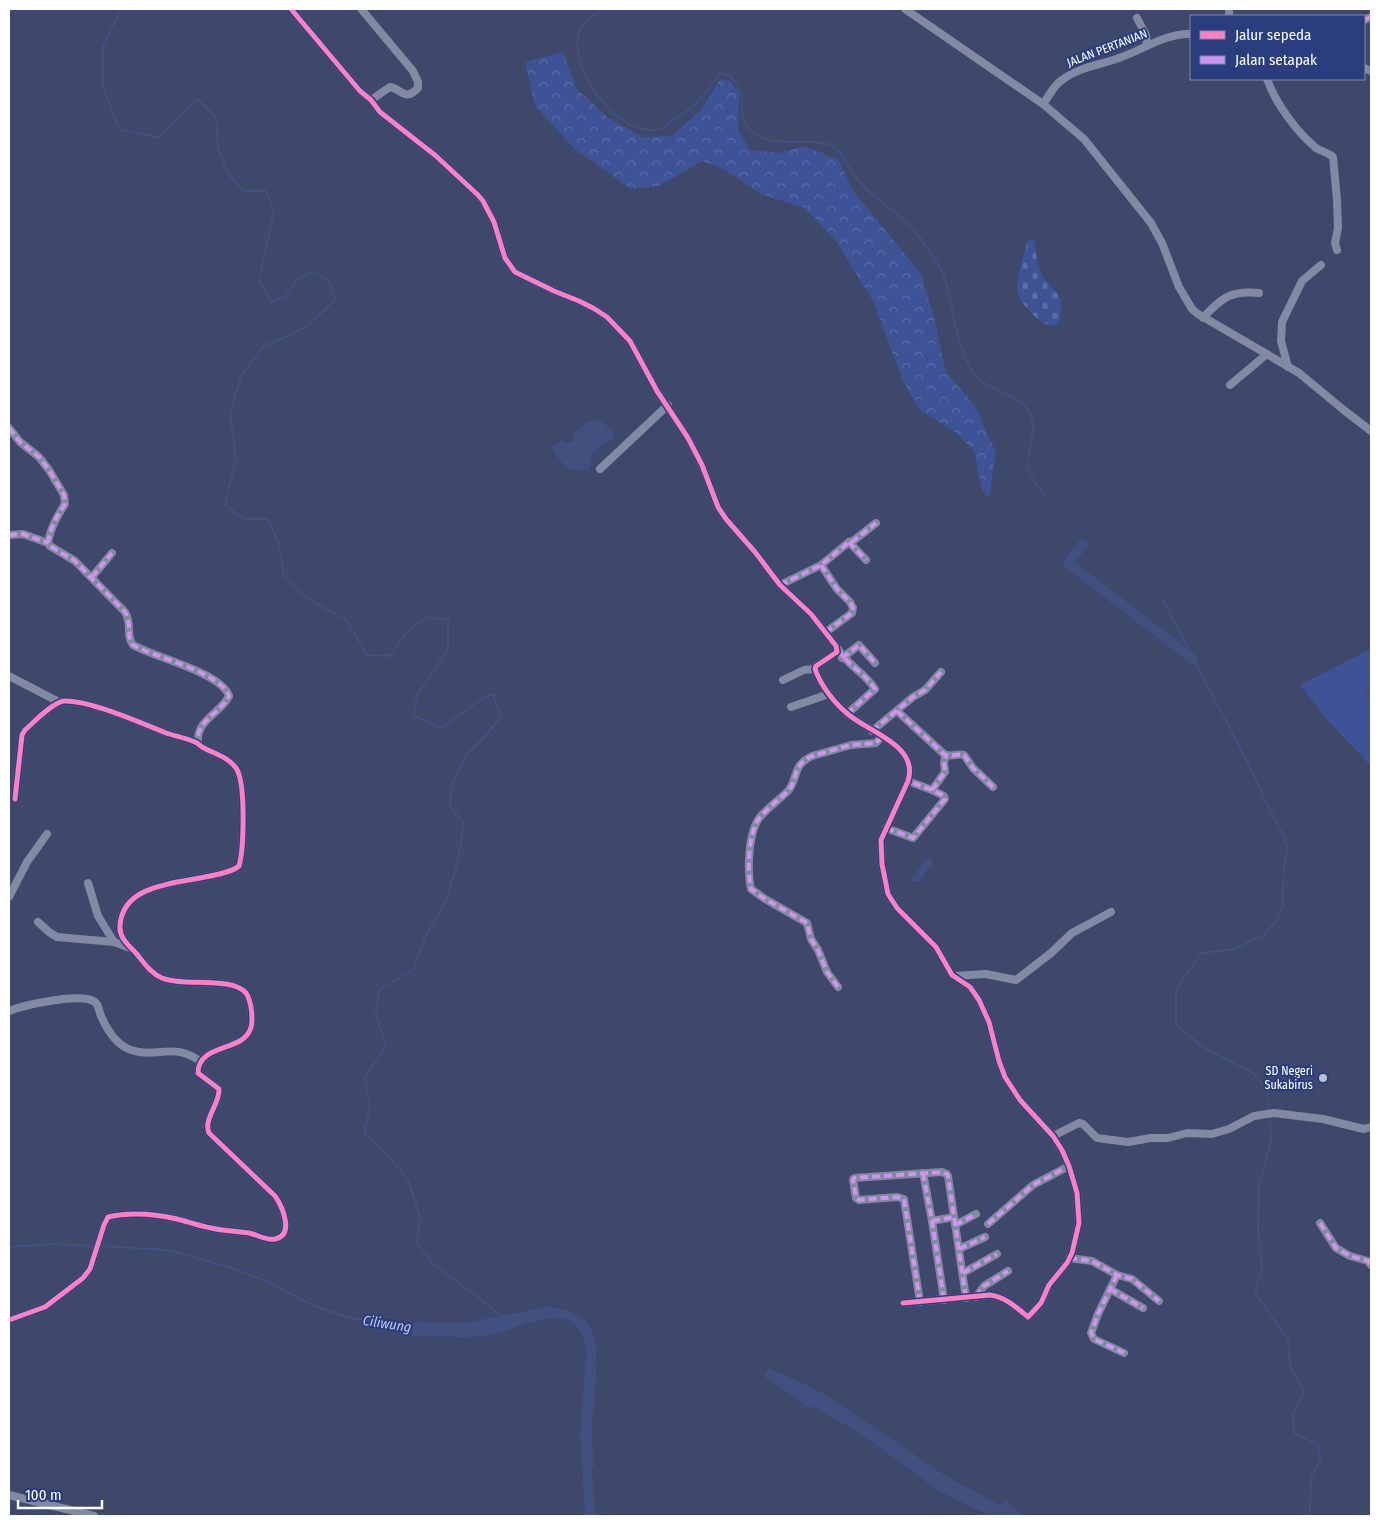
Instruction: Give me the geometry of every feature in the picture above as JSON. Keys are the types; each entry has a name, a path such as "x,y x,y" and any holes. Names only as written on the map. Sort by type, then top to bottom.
{"street":[{"path":"291,9 380,112 436,156 467,183 483,201 494,222 505,258 515,272 554,292 579,300 593,308 607,317 630,341 684,431 702,465 718,507 726,519 780,585 826,632 842,658 858,670 875,689 847,714"},
{"path":"906,9 1043,104 1084,139 1151,223 1162,243 1179,288 1192,309 1203,318 1288,366 1371,431"},
{"path":"362,10 413,71 418,82 418,88 412,93 404,94 394,87 390,87 371,100"},
{"path":"1137,18 1146,35 1147,45"},
{"name":"JALAN PERTANIAN","path":"1043,104 1056,85 1066,77 1087,67 1119,58 1147,45 1178,35 1190,34"},
{"path":"1267,80 1279,106 1294,124 1314,146 1333,157 1337,200 1337,250"},
{"path":"1288,366 1281,341 1282,322 1302,281 1321,265"},
{"path":"1203,318 1232,294 1241,292 1259,293"},
{"path":"1230,384 1267,354"},
{"path":"600,469 668,405"},
{"path":"9,428 20,442 39,457 64,495 65,504 57,515 48,543"},
{"path":"780,585 821,565 876,522"},
{"path":"9,535 23,534 48,543 75,561 125,612 130,620 129,636 133,645 201,673 222,686 228,693 229,696 226,702 201,727 198,734 198,742 201,747 232,762 240,773 243,802 240,863 237,868 228,872 164,885 135,897 124,910 120,928 123,938 132,949 150,970 162,978 181,982 227,985 241,990 248,996 252,1025 250,1032 239,1040 210,1053 201,1062 198,1073 215,1084 220,1092 208,1124 211,1136 232,1153 275,1196 281,1206 284,1217 284,1233 279,1238 268,1239 257,1234 210,1228 163,1216 136,1214 108,1217 90,1268 83,1278 40,1310 9,1320"},
{"path":"849,542 866,560"},
{"path":"92,577 112,553"},
{"path":"821,565 853,608 849,615 826,632"},
{"path":"842,658 859,645 875,663"},
{"path":"783,680 804,670 815,669 816,666 835,654 838,649"},
{"path":"815,669 829,694 847,714 896,745 903,753 910,771 908,781 881,840 882,864 888,894 897,908 936,947 948,969 970,988 984,1008 1002,1069 1010,1085 1020,1100 1053,1136 1065,1155 1077,1193 1078,1232 1069,1258 1049,1285 1041,1303 1028,1317 998,1296 903,1303"},
{"path":"872,731 913,697 925,690 941,672"},
{"path":"9,676 59,702"},
{"path":"791,707 829,694"},
{"path":"15,799 22,735 25,730 59,702 67,701 101,709 178,737 198,742"},
{"path":"897,711 946,755 964,755 973,768 993,787"},
{"path":"838,988 827,972 818,950 810,939 807,923 751,889 749,868 751,844 757,822 788,790 792,784 796,769 806,759 851,745 876,743 882,736"},
{"path":"932,790 945,772 944,762 946,755"},
{"path":"886,828 908,837 914,837 945,799 944,796 932,790 908,781"},
{"path":"9,897 27,862 47,834"},
{"path":"88,883 98,916 114,942"},
{"path":"954,976 986,974 1008,980 1016,980 1072,933 1111,912"},
{"path":"38,922 48,932 57,937 114,942 132,949"},
{"path":"9,1011 34,1004 71,999 87,999 96,1003 111,1034 117,1041 128,1048 143,1052 180,1051 201,1062"},
{"path":"1053,1136 1079,1123 1083,1124 1097,1138 1128,1142 1187,1134 1207,1135 1225,1131 1259,1115 1274,1113 1323,1119 1357,1128 1367,1129 1371,1127"},
{"path":"988,1224 1033,1185 1069,1166"},
{"path":"920,1302 904,1199 897,1197 859,1200 856,1198 854,1178 942,1172 948,1175 966,1298"},
{"path":"922,1173 932,1221 944,1300"},
{"path":"932,1221 955,1221 976,1214"},
{"path":"1320,1223 1336,1248 1350,1256 1366,1260 1371,1264"},
{"path":"959,1249 985,1237"},
{"path":"962,1273 997,1254"},
{"path":"1069,1258 1092,1261 1117,1275 1136,1281 1144,1290 1159,1301"},
{"path":"976,1297 984,1286 1008,1271"},
{"path":"1117,1275 1098,1314 1091,1335 1094,1339 1124,1353"},
{"path":"1110,1289 1143,1308"},
{"path":"9,1495 94,1516"}],"green space":[{"path":"563,52 577,89 608,118 643,137 672,136 702,109 720,79 730,81 739,93 738,130 750,150 779,153 804,146 839,160 851,188 921,274 933,314 946,372 975,406 996,453 989,497 982,490 974,451 956,433 919,409 903,381 873,301 835,239 804,208 761,194 723,169 702,161 659,186 631,189 575,149 535,106 525,62"},
{"path":"1028,239 1035,241 1039,269 1060,298 1061,312 1059,322 1054,326 1047,325 1038,320 1019,297 1018,276"},
{"path":"1371,649 1371,766 1329,722 1300,685"}],"shaded area":[{"path":"594,420 603,422 614,433 613,438 597,448 590,458 592,463 589,469 570,469 562,463 551,447 562,440 566,444 574,440 572,435 588,422"},
{"path":"1371,684 1371,706 1365,698 1363,689"},
{"path":"928,857 934,862 919,881 913,882 910,880"},
{"path":"547,1307 563,1309 584,1320 593,1334 596,1346 596,1378 592,1426 595,1516 585,1516 580,1438 586,1353 581,1334 573,1323 561,1318 546,1319 486,1336 412,1336 414,1322 464,1323"},
{"path":"769,1368 821,1392 943,1474 1001,1506 1006,1500 1022,1516 990,1516 939,1491 861,1434 812,1406 810,1409 764,1376"}],"waterway":[{"path":"126,9 120,11 103,45 103,87 119,129 159,138 197,99 216,117 218,148 228,174 243,191 266,191 274,211 259,281 272,302 285,297 297,280 313,271 329,281 335,300 306,327 263,347 241,376 230,414 236,458 225,505 244,519 268,519 279,545 284,576 305,597 346,620 367,655 390,656 406,633 426,617 448,620 448,650 418,693 413,715 441,728 492,694 502,716 467,754 452,785 450,806 464,824 457,865 446,901 425,938 413,970 379,990 376,1015 386,1046 365,1077 370,1107 364,1133 392,1160 408,1180 420,1217 417,1243 433,1264 502,1317"},
{"path":"603,9 581,28 577,47 581,64 589,82 600,99 613,113 628,124 644,130 663,128 694,105 705,94 720,73 730,75 742,98 745,124 754,134 773,141 814,142 830,145 841,153 856,177 866,188 914,230 944,276 960,344 972,371 986,384 1014,398 1028,410 1034,427 1028,459 1029,471 1034,482 1045,495"},
{"path":"1083,544 1068,563 1193,659"},
{"path":"1164,602 1254,775 1288,848 1284,863 1283,903 1279,917 1264,935 1234,949 1202,953 1176,989 1176,1025 1204,1048 1253,1073 1268,1093 1269,1112"},
{"path":"1270,1116 1271,1142 1259,1185 1258,1230 1262,1268 1255,1292 1288,1340 1290,1367 1304,1391 1292,1415 1295,1434 1317,1444 1321,1459 1311,1476 1310,1516"},
{"name":"Ciliwung","path":"9,1247 52,1244 94,1246"},
{"name":"Ciliwung","path":"101,1246 168,1250 229,1267 266,1281 312,1305 347,1317 415,1329"}],"marked path":[{"path":"1365,20 1371,17"},
{"path":"9,428 20,442 39,457 64,495 65,504 52,527 48,543 50,546 75,561 125,612 133,645 201,673 224,688 229,696 205,722 198,734 198,742"},
{"path":"780,585 821,565 876,523"},
{"path":"9,535 23,534 48,543"},
{"path":"849,542 866,560"},
{"path":"92,577 112,553"},
{"path":"821,565 853,608 852,613 826,632"},
{"path":"842,658 859,645 875,663"},
{"path":"838,649 875,689 847,714"},
{"path":"872,731 913,697 925,690 941,672"},
{"path":"897,711 944,754 949,756 964,755 973,768 993,787"},
{"path":"838,987 827,972 811,939 807,923 751,889 749,872 751,842 753,832 760,817 789,790 801,763 812,756 851,745 876,743 882,736"},
{"path":"932,790 945,772 944,762 946,755"},
{"path":"886,828 913,838 945,799 944,796 932,790 908,781"},
{"path":"988,1224 1033,1185 1069,1166"},
{"path":"920,1302 904,1199 897,1197 859,1200 856,1198 854,1178 942,1172 947,1174 966,1298"},
{"path":"923,1173 944,1300"},
{"path":"955,1225 976,1214"},
{"path":"932,1221 954,1217"},
{"path":"1320,1223 1336,1248 1350,1256 1368,1261 1371,1265"},
{"path":"959,1249 985,1237"},
{"path":"963,1273 997,1254"},
{"path":"1069,1258 1092,1261 1117,1275 1132,1279 1159,1301"},
{"path":"976,1297 984,1286 1008,1271"},
{"path":"1117,1275 1091,1333 1094,1339 1124,1353"},
{"path":"1110,1289 1143,1308"}],"cycle path":[{"path":"291,9 380,112 436,156 478,195 494,222 505,258 515,272 593,308 607,317 630,341 657,391 688,438 702,465 718,507 726,519 755,552 780,585 811,614 836,646 837,652 816,666 815,669 825,688 844,711 891,742 907,758 910,769 908,781 881,840 882,864 888,894 897,908 936,947 952,975 970,987 979,1000 989,1022 1005,1077 1020,1100 1053,1136 1062,1150 1077,1193 1079,1223 1072,1253 1067,1263 1049,1285 1041,1303 1028,1317 1005,1300 990,1295 903,1303"},
{"path":"9,1320 45,1307 83,1278 90,1269 108,1217 134,1214 160,1216 216,1229 249,1233 266,1239 275,1239 281,1236 286,1226 281,1206 275,1196 209,1133 208,1122 219,1095 219,1089 198,1073 200,1064 205,1057 212,1052 238,1042 250,1030 252,1013 246,993 230,985 171,981 162,978 150,970 127,944 120,930 123,912 131,901 142,893 171,883 227,872 239,866 242,845 243,800 236,768 225,758 198,743 101,708 64,701 59,702 43,713 22,735 15,799"}],"place":[{"name":"SD Negeri Sukabirus","path":"1323,1078"}]}
